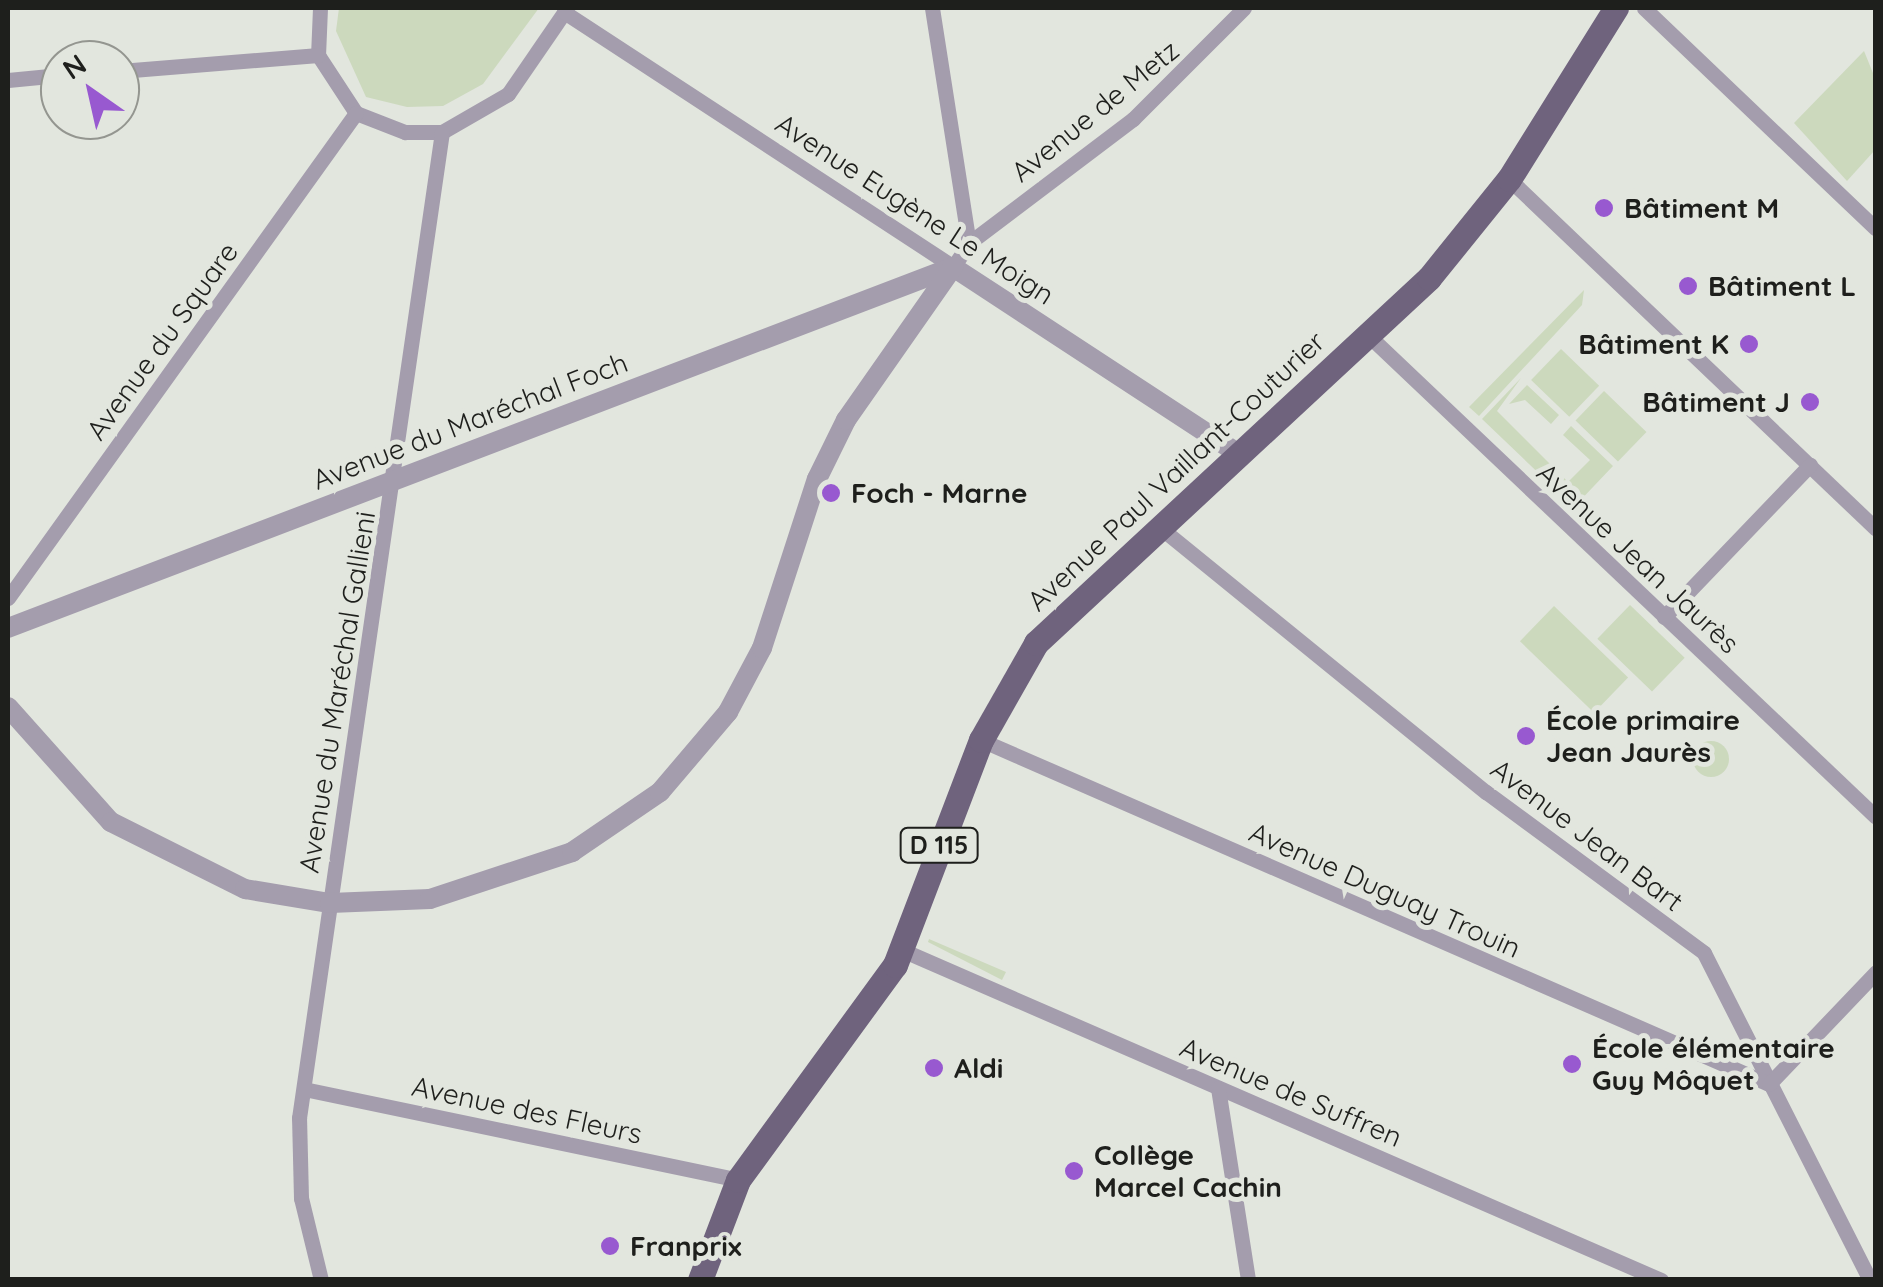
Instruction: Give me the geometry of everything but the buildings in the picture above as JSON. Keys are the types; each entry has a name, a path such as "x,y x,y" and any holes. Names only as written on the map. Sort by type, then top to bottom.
{"main road":[{"name":"Avenue Paul Vaillant-Couturier","path":"700,1280 738,1180 902,950 980,740 1036,642 1156,524 1368,335 1509,180 1616,8"}],"street":[{"path":"320,8 318,55 356,113 405,132 442,132 508,94 565,10"},
{"path":"932,8 969,243"},
{"name":"Avenue de Metz","path":"953,266 969,243 1134,119 1244,8"},
{"path":"1644,8 1876,229"},
{"name":"Avenue Eugène Le Moign","path":"565,10 1236,452"},
{"path":"140,68 318,55"},
{"path":"8,80 40,78"},
{"name":"Avenue du Square","path":"8,598 356,113"},
{"name":"Avenue du Maréchal Gallieni","path":"321,1280 299,1186 304,1090 442,132"},
{"path":"1509,180 1670,343 1810,465 1876,530"},
{"path":"8,707 112,822 209,877 330,903 486,887 572,852 660,792 741,690 816,479 953,266"},
{"name":"Avenue du Maréchal Foch","path":"8,628 953,266"},
{"path":"910,282 926,304"},
{"name":"Avenue Jean Jaurès","path":"1368,335 1876,816"},
{"path":"1664,616 1810,465"},
{"name":"Avenue Jean Bart","path":"1156,524 1704,953 1870,1280"},
{"name":"Avenue Duguay Trouin","path":"980,740 1770,1084"},
{"name":"Avenue de Suffren","path":"902,950 1661,1280"},
{"path":"1770,1084 1876,972"},
{"path":"1218,1088 1248,1280"},
{"name":"Avenue des Fleurs","path":"304,1090 738,1180"}],"green space":[{"path":"339,8 539,8 483,84 443,106 407,107 366,97 336,31"},
{"path":"1864,51 1875,78 1875,150 1847,181 1794,123"},
{"path":"1584,290 1582,305 1479,416 1469,407"},
{"path":"1561,349 1599,386 1569,417 1531,380"},
{"path":"1521,378 1497,411 1568,482 1590,460 1563,435 1571,426 1613,466 1574,507 1482,419"},
{"path":"1527,385 1559,415 1551,424 1525,400 1509,404"},
{"path":"1604,391 1646,432 1618,461 1576,420"},
{"path":"1630,605 1685,658 1652,692 1597,639"},
{"path":"1554,606 1628,678 1594,713 1520,641"},
{"path":"1711,741 1724,746 1729,759 1724,772 1711,777 1698,772 1693,759 1698,746"},
{"path":"929,939 1006,972 1002,980 928,942"}],"place":[{"name":"Bâtiment M","path":"1604,208"},
{"name":"Bâtiment L","path":"1688,286"},
{"name":"Bâtiment K","path":"1749,344"},
{"name":"Bâtiment J","path":"1810,402"},
{"name":"Foch - Marne","path":"831,493"},
{"name":"École primaire Jean Jaurès","path":"1526,736"},
{"name":"École élémentaire Guy Môquet","path":"1572,1064"},
{"name":"Aldi","path":"934,1068"},
{"name":"Collège Marcel Cachin","path":"1074,1171"},
{"name":"Franprix","path":"610,1246"}]}
